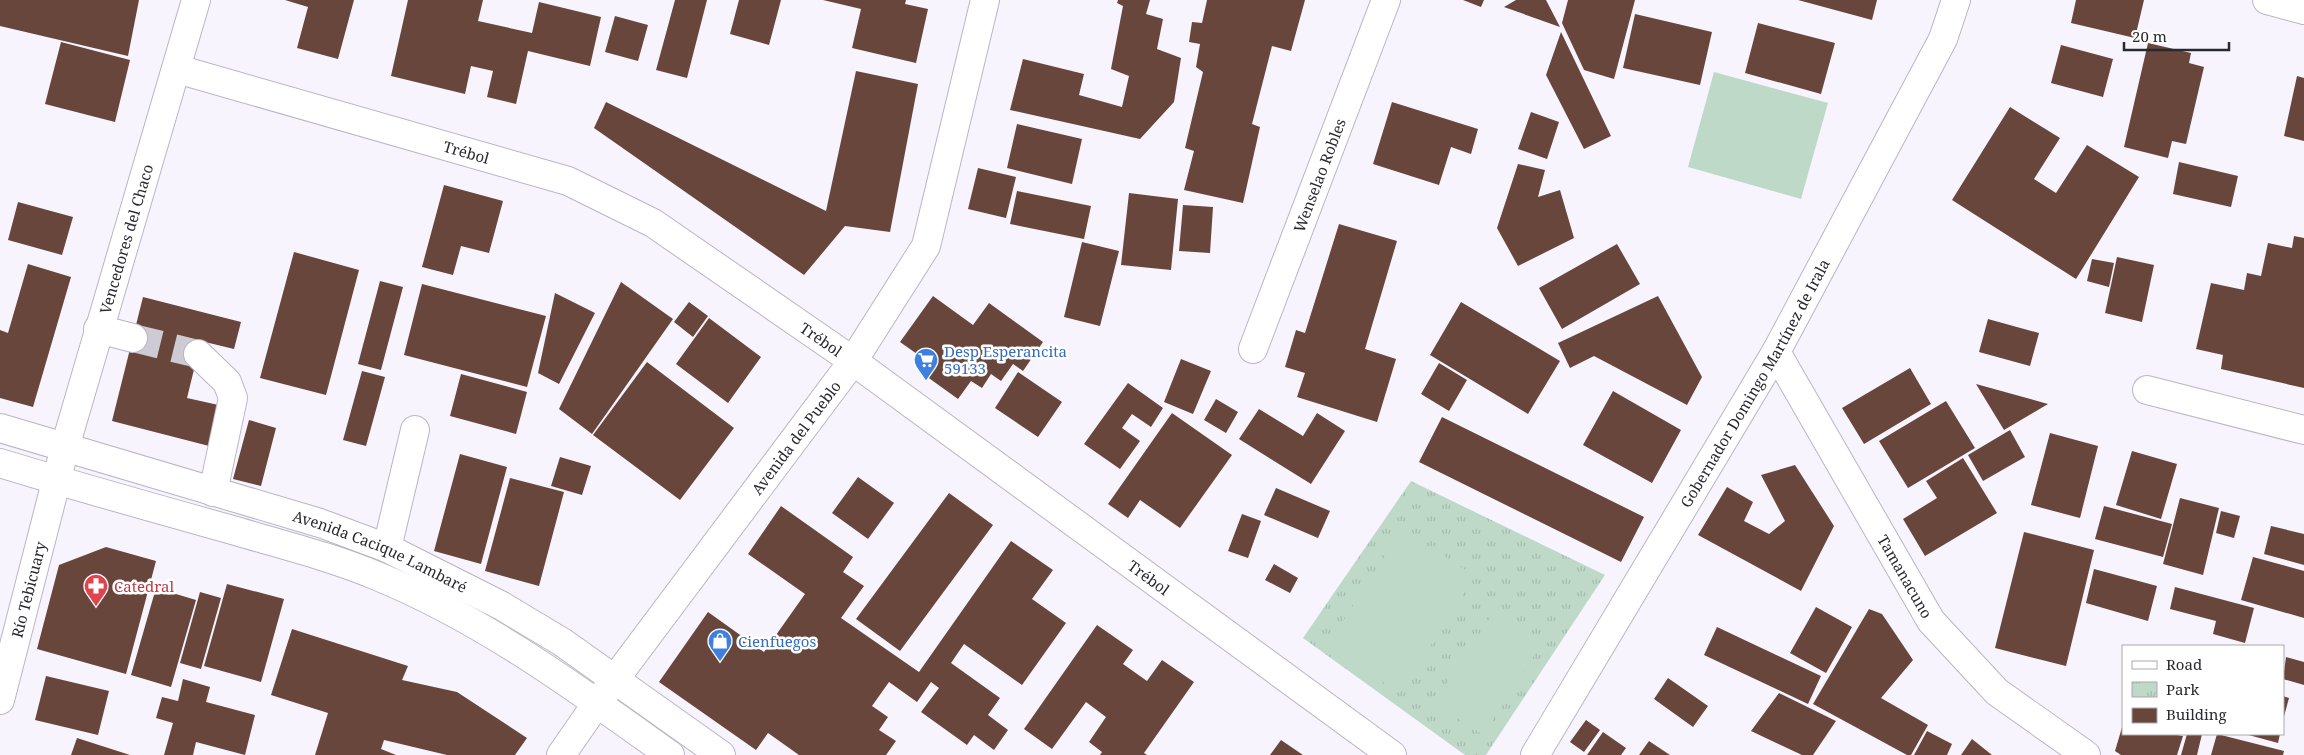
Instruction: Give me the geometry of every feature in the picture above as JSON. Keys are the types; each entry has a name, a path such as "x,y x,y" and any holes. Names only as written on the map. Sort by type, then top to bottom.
{"street":[{"name":"Vencedores del Chaco","path":"56,479 98,329 196,0"},
{"name":"Avenida del Pueblo","path":"561,755 597,703 853,361 926,246 985,0"},
{"name":"Wenselao Robles","path":"1253,349 1386,0"},
{"name":"Gobernador Domingo Martínez de Irala","path":"1535,755 1776,352 1944,39 1956,0"},
{"path":"2267,0 2304,10"},
{"name":"Trébol","path":"177,69 568,181 653,223 853,361 1392,755"},
{"path":"98,329 133,338"},
{"name":"Tamanacuno","path":"1776,352 1931,621 1997,692 2086,755"},
{"path":"198,354 228,382 233,398 213,492"},
{"path":"2148,390 2304,430"},
{"name":"Avenida Cacique Lambaré","path":"0,428 320,523 387,548 502,606 562,642 721,755"},
{"path":"387,548 415,430"},
{"name":"Avenida Cacique Lambaré","path":"0,463 312,553 376,576 491,632 597,703 670,755"},
{"name":"Río Tebicuary","path":"2,684 56,479"}],"green space":[{"path":"1714,72 1828,103 1801,199 1688,167"},
{"path":"1411,481 1605,575 1486,755 1465,755 1303,638"},
{"path":"1402,529 1475,576 1400,693 1327,646"},
{"path":"1495,610 1543,642 1483,735 1434,703"}],"building":[{"path":"0,0 139,0 128,56 0,26"},
{"path":"285,0 354,0 338,59 297,48 308,7"},
{"path":"408,0 483,0 478,21 532,33 539,2 601,17 590,66 528,51 516,104 487,97 493,71 471,66 465,94 391,76"},
{"path":"675,0 707,0 687,78 656,70"},
{"path":"739,0 781,0 769,45 730,34"},
{"path":"823,0 906,0 905,4 928,9 916,63 852,48 861,9"},
{"path":"1118,0 1150,0 1146,14 1163,19 1157,49 1181,58 1174,102 1140,139 1010,110 1023,59 1084,74 1079,95 1122,107 1129,76 1111,69 1123,6 1117,3"},
{"path":"1207,0 1305,0 1291,51 1272,46 1252,124 1260,127 1243,203 1184,190 1194,151 1185,148 1203,72 1196,67 1200,44 1189,42 1192,22 1202,23"},
{"path":"1463,0 1484,0 1481,7"},
{"path":"1516,0 1546,0 1560,27 1504,7"},
{"path":"1568,0 1635,0 1614,79 1584,70 1562,23"},
{"path":"1798,0 1877,0 1872,20"},
{"path":"2076,0 2144,0 2135,38 2071,23"},
{"path":"1635,14 1712,32 1700,85 1623,68"},
{"path":"615,16 648,25 638,61 605,52"},
{"path":"1758,23 1835,43 1821,94 1745,73"},
{"path":"1561,32 1611,136 1584,149 1546,75"},
{"path":"61,42 130,60 115,122 45,104"},
{"path":"2148,43 2191,53 2189,63 2204,67 2186,144 2172,141 2168,158 2124,147"},
{"path":"2061,45 2113,59 2103,97 2051,83"},
{"path":"856,71 918,84 890,232 845,226 804,275 594,128 606,102 826,211"},
{"path":"2297,76 2304,78 2304,141 2284,136"},
{"path":"1392,102 1478,129 1471,154 1451,147 1439,185 1373,164"},
{"path":"2010,107 2060,138 2034,179 2056,193 2087,145 2139,177 2076,279 1952,200"},
{"path":"1531,112 1559,122 1547,159 1518,149"},
{"path":"1017,124 1082,139 1072,184 1007,168"},
{"path":"2179,162 2238,176 2231,207 2173,194"},
{"path":"1518,164 1545,170 1538,197 1560,190 1574,238 1518,266 1497,228"},
{"path":"978,168 1016,177 1006,218 968,209"},
{"path":"444,185 503,201 489,253 461,246 453,275 422,267"},
{"path":"1017,191 1091,206 1084,239 1010,224"},
{"path":"1129,193 1178,199 1171,270 1121,265"},
{"path":"18,202 73,217 62,255 8,240"},
{"path":"1183,205 1213,207 1210,253 1179,251"},
{"path":"1339,224 1397,241 1365,349 1396,359 1377,422 1297,397 1305,373 1285,367 1296,330 1305,333"},
{"path":"2294,236 2304,238 2304,388 2221,369 2223,355 2196,349 2211,283 2244,290 2247,273 2261,276 2268,243 2292,248"},
{"path":"1082,242 1119,251 1100,326 1064,317"},
{"path":"1617,244 1640,284 1562,329 1539,288"},
{"path":"294,252 359,270 326,395 260,378"},
{"path":"2117,257 2154,265 2142,322 2105,313"},
{"path":"2092,259 2114,263 2109,287 2087,281"},
{"path":"28,264 71,277 33,407 0,398 0,330 8,333"},
{"path":"380,281 403,287 381,370 358,364"},
{"path":"621,282 673,319 592,434 559,409"},
{"path":"422,284 546,316 527,387 404,355"},
{"path":"555,293 595,313 559,384 538,373"},
{"path":"933,296 973,325 989,303 1043,342 1023,371 1013,364 1001,381 991,374 982,388 971,381 958,399 926,376 934,366 900,342"},
{"path":"1658,296 1702,377 1687,405 1594,356 1570,368 1558,343"},
{"path":"143,297 241,322 234,349 201,341 187,398 223,406 213,447 112,421"},
{"path":"689,302 708,316 693,337 674,322"},
{"path":"1461,302 1560,361 1528,414 1430,355"},
{"path":"709,318 761,357 728,403 676,364"},
{"path":"1988,319 2039,333 2030,366 1979,352"},
{"path":"1181,359 1211,371 1193,414 1164,402"},
{"path":"647,362 734,428 680,500 593,435"},
{"path":"1439,363 1467,380 1449,411 1421,394"},
{"path":"1910,368 1931,404 1864,444 1842,408"},
{"path":"362,371 385,377 366,446 343,440"},
{"path":"1018,372 1062,402 1038,437 995,408"},
{"path":"461,374 527,392 516,434 450,416"},
{"path":"1128,383 1163,408 1151,427 1132,414 1122,428 1140,441 1120,469 1084,444"},
{"path":"1976,384 2048,404 2004,430"},
{"path":"1613,391 1681,430 1652,483 1583,445"},
{"path":"1216,399 1238,412 1226,433 1204,420"},
{"path":"1946,401 1975,448 1908,488 1879,441"},
{"path":"1259,409 1303,436 1317,413 1345,431 1311,484 1239,439"},
{"path":"1172,413 1232,455 1180,528 1140,500 1128,518 1108,504"},
{"path":"1442,417 1644,517 1621,562 1419,462"},
{"path":"249,420 276,428 261,486 233,479"},
{"path":"2010,430 2025,457 1983,481 1968,455"},
{"path":"2050,433 2098,446 2080,518 2031,505"},
{"path":"2132,451 2177,464 2161,519 2116,505"},
{"path":"460,454 507,467 481,564 434,551"},
{"path":"560,457 591,466 582,495 551,486"},
{"path":"1963,458 1997,513 1925,556 1903,519 1937,498 1926,481"},
{"path":"1795,465 1834,526 1801,591 1698,535 1727,487 1753,502 1744,521 1769,534 1785,521 1761,475"},
{"path":"858,477 894,503 868,539 832,513"},
{"path":"510,478 564,492 539,586 485,571"},
{"path":"1276,488 1330,511 1318,538 1264,515"},
{"path":"949,493 993,525 900,651 856,619"},
{"path":"2180,498 2219,508 2203,575 2163,564"},
{"path":"781,506 853,557 843,572 864,586 841,618 919,672 1011,541 1053,570 1032,599 1066,623 1022,685 964,644 951,663 1000,698 988,715 1008,730 994,750 974,735 967,745 921,712 939,688 931,682 917,702 889,682 872,706 888,717 879,730 896,741 886,755 799,755 768,733 756,750 659,682 708,612 764,652 805,594 748,554"},
{"path":"2104,506 2172,524 2163,557 2095,539"},
{"path":"2221,511 2240,516 2234,538 2216,533"},
{"path":"1242,514 1261,521 1248,558 1228,551"},
{"path":"2271,526 2304,534 2304,565 2264,554"},
{"path":"2024,532 2094,550 2066,666 1995,648"},
{"name":"Catedral","path":"106,547 156,561 126,674 37,649 59,565"},
{"path":"2253,557 2304,571 2304,618 2241,600"},
{"path":"1274,564 1298,578 1290,593 1265,580"},
{"path":"2094,569 2157,586 2148,621 2086,603"},
{"path":"227,584 284,599 261,682 204,666"},
{"path":"2175,587 2254,608 2245,643 2213,634 2216,621 2170,609"},
{"path":"156,588 196,600 171,687 131,675"},
{"path":"200,592 221,598 201,669 180,663"},
{"path":"1816,607 1852,627 1826,673 1790,653"},
{"path":"1869,609 1882,614 1913,660 1881,698 1928,725 1911,755 1907,755 1813,704"},
{"path":"1097,625 1133,650 1123,664 1147,681 1162,660 1194,682 1144,753 1147,755 1100,755 1102,752 1089,742 1106,717 1086,702 1052,749 1024,729"},
{"path":"1717,627 1821,676 1808,704 1704,655"},
{"path":"292,629 408,666 402,680 457,692 527,738 515,755 447,755 384,740 381,749 396,755 315,755 328,713 271,695"},
{"path":"2286,657 2304,662 2304,685 2284,679"},
{"path":"46,676 109,691 98,735 35,720"},
{"path":"1668,678 1708,706 1693,727 1654,699"},
{"path":"183,679 210,687 206,702 255,715 245,755 196,742 193,755 164,755 173,723 156,718 162,697 178,701"},
{"path":"1779,693 1836,721 1813,755 1802,755 1751,731"},
{"path":"2284,696 2289,698 2284,716"},
{"path":"1586,720 1600,730 1584,752 1570,742"},
{"path":"2122,727 2122,735 2183,736 2177,755 2121,755 2115,751"},
{"path":"1927,731 1952,744 1947,755 1914,755"},
{"path":"1603,732 1626,748 1621,755 1587,755"},
{"path":"2187,735 2202,735 2197,755 2181,755"},
{"path":"2217,735 2284,751 2283,755 2211,755"},
{"path":"2249,735 2280,735 2278,743"},
{"path":"77,738 130,755 71,755"},
{"path":"1972,739 1992,755 1961,755"},
{"path":"1281,740 1303,755 1270,755"},
{"path":"1649,741 1670,755 1639,755"}],"tunnel":[{"path":"133,338 198,354"}],"place":[{"name":"Desp Esperancita 59133","path":"926,381"},
{"name":"Catedral","path":"96,607"},
{"name":"Cienfuegos","path":"720,662"}]}
